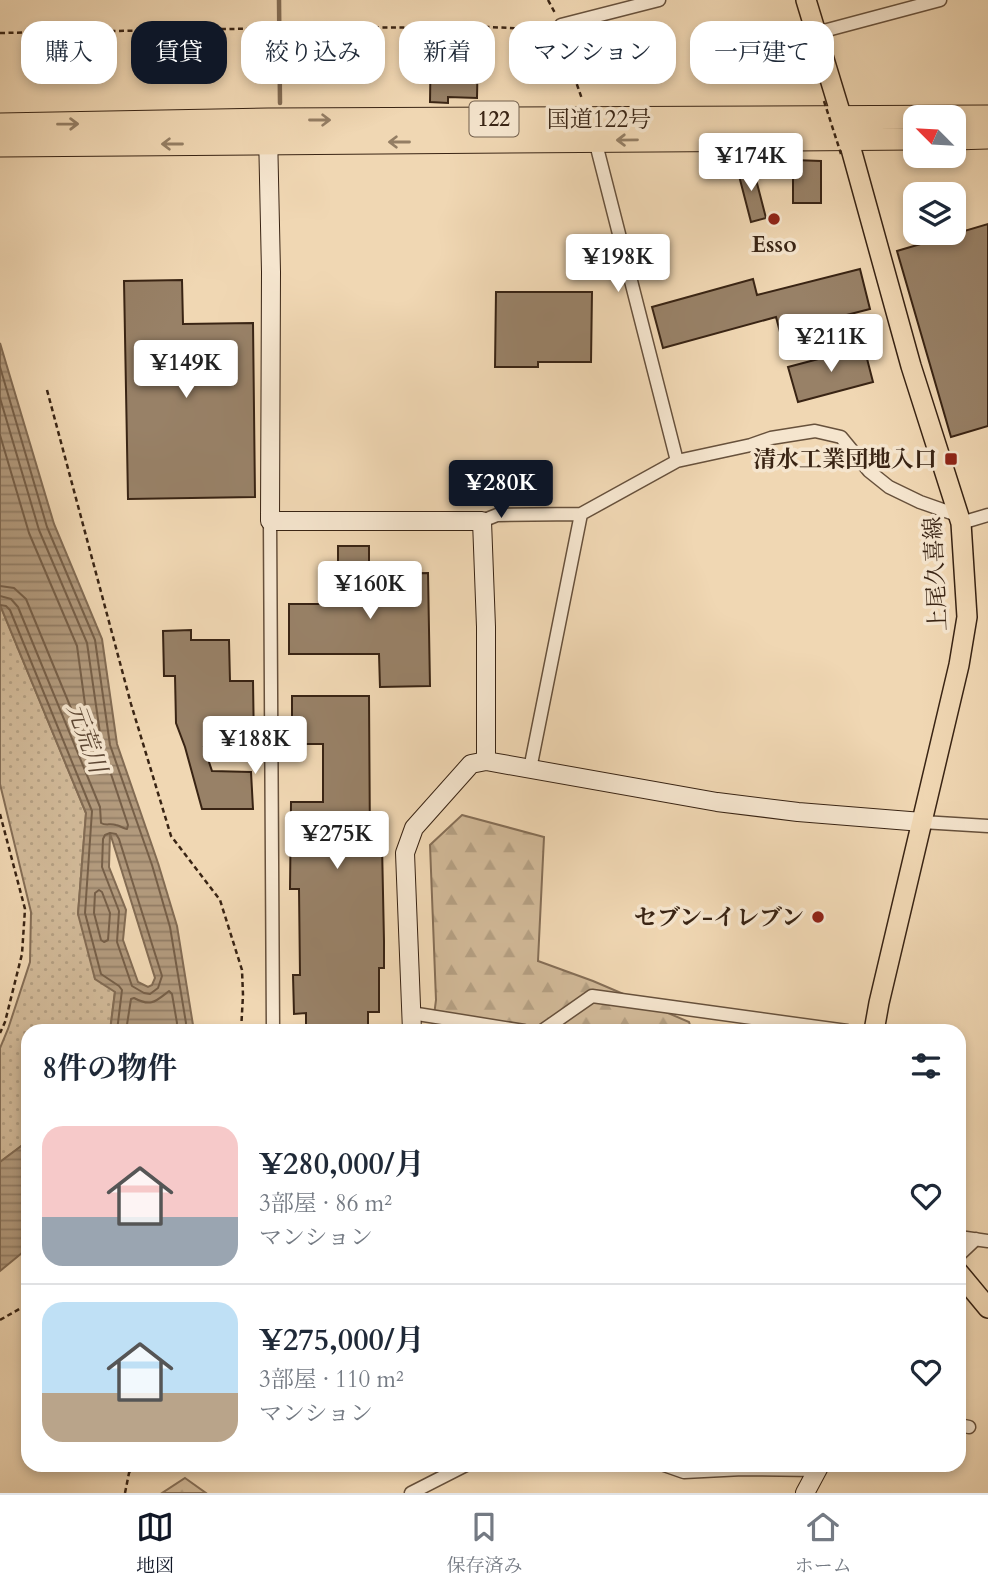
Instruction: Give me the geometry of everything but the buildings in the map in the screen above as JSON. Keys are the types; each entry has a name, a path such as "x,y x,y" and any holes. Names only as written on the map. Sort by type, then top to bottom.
{"highway":[{"name":"国道122号","path":"843,136 988,117"},
{"name":"国道122号","path":"1,139 268,132 592,130 903,138"},
{"path":"966,138 988,137"}],"main road":[{"name":"上尾久喜線","path":"806,0 812,21"},
{"name":"上尾久喜線","path":"829,84 911,366 961,520 967,617 957,677 875,1024"},
{"path":"966,1281 988,1308"}],"street":[{"path":"577,21 659,0"},
{"path":"834,28 940,0"},
{"path":"592,130 677,461"},
{"path":"268,132 271,272 273,1024"},
{"path":"270,521 482,521 497,515 581,514 677,461 771,438 815,431 841,437 869,471 889,487 961,520 988,515"},
{"path":"530,769 581,514"},
{"path":"482,521 486,627 486,761"},
{"path":"436,1024 411,1022 405,853 414,828 471,764 486,761 717,802 797,812 988,826"},
{"path":"552,1024 592,996 796,1024"},
{"path":"966,1250 982,1240"},
{"path":"411,1493 452,1472"},
{"path":"805,1493 816,1472"}],"path":[{"path":"548,0 559,21"},
{"path":"0,33 285,28 509,28"},
{"path":"576,84 592,130"},
{"path":"824,101 843,136"},
{"path":"47,390 131,704 171,836 220,900 242,970 241,1024"},
{"path":"0,814 25,909 22,954 0,1033"},
{"path":"0,1320 21,1308"},
{"path":"125,1493 130,1472"}],"green space":[{"path":"0,605 86,813 78,914 115,991 111,1024 21,1024 21,1146 0,1162 0,1048 30,962 31,912 0,784"},
{"path":"462,815 544,837 538,961 593,981 690,1024 433,1024 436,1000 430,845"},
{"path":"185,1478 206,1493 162,1493"}],"water":[{"name":"元荒川","path":"0,343 54,524 102,639 117,744 177,926 193,1024 111,1024 115,992 95,979 78,914 86,813 0,605","holes":["110,833 155,978 148,987 138,982 123,940 126,910 109,867"]},
{"path":"21,1146 21,1254 0,1271 0,1162"}],"waterway":[{"path":"279,0 280,103"}],"place":[{"name":"Esso","path":"774,219"},
{"name":"清水工業団地入口","path":"951,459"},
{"name":"セブン-イレブン","path":"818,917"}]}
